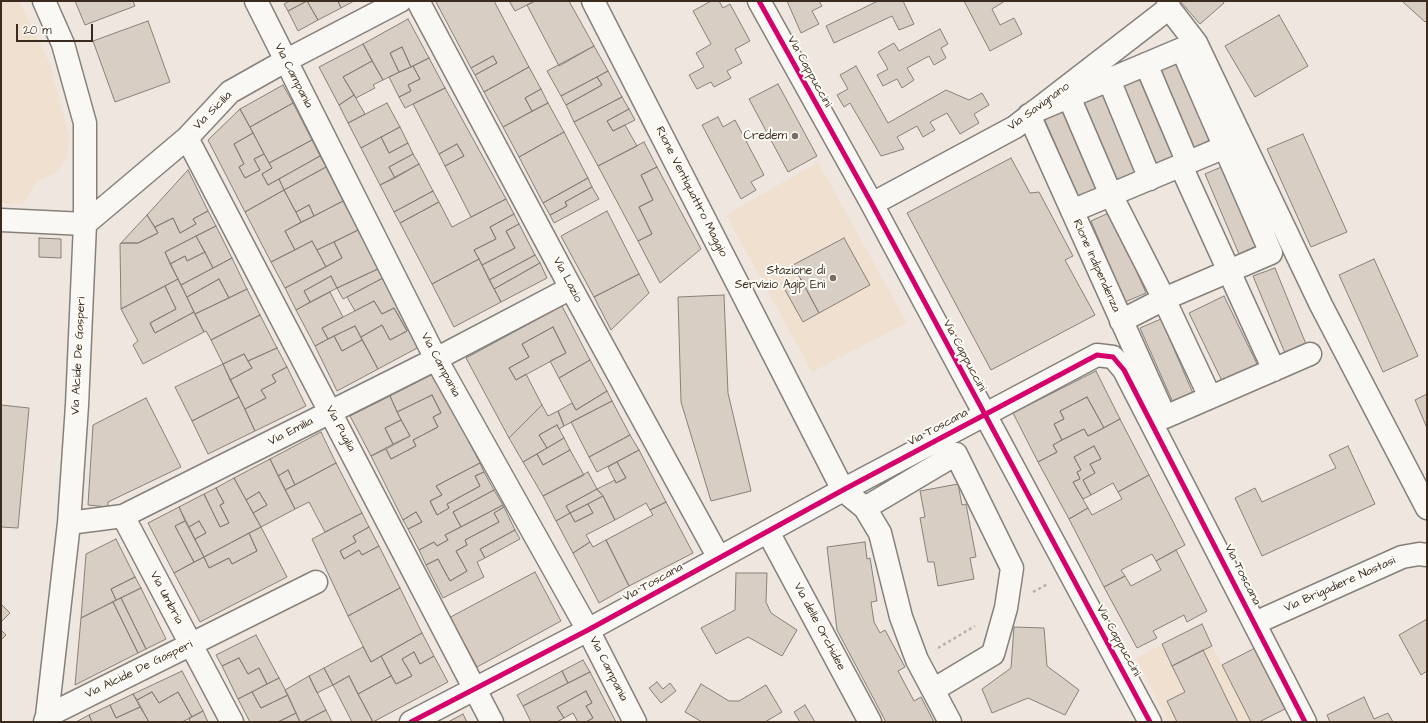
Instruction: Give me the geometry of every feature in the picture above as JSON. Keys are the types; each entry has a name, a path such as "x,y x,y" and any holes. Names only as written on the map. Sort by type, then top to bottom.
{"street":[{"name":"Via Alcide De Gasperi","path":"44,1 63,44 85,124 85,224 77,405 69,523 46,719"},
{"name":"Via Campania","path":"256,1 436,359 588,630 636,722"},
{"name":"Via Sicilia","path":"85,224 187,138 230,92 285,61 400,1"},
{"name":"Via Lazio","path":"418,1 570,288 719,558"},
{"name":"Rione Ventiquattro Maggio","path":"593,1 843,490"},
{"name":"Via Cappuccini","path":"759,1 872,204 1150,722"},
{"path":"1168,4 1196,44 1320,305 1427,508"},
{"name":"Via Savignano","path":"872,204 1015,127 1168,4"},
{"path":"1032,113 1182,49 1271,253 1164,299 1121,321"},
{"path":"1146,64 1229,271 1274,370"},
{"path":"1109,80 1150,179"},
{"path":"1068,97 1111,195 1164,299 1210,397 1310,354"},
{"name":"Rione Indipendenza","path":"1032,113 1072,211 1165,417 1210,397"},
{"name":"Via Puglia","path":"187,138 331,411 492,722"},
{"path":"1072,211 1225,147"},
{"path":"1,220 85,224"},
{"name":"Via Emilia","path":"69,523 122,516 436,359 570,288"},
{"name":"Via Toscana","path":"411,722 588,630 843,490 1098,355 1113,357 1124,370 1306,722"},
{"path":"865,508 956,454 1012,568 1006,608 993,654 933,690"},
{"path":"843,490 865,508 880,533 901,617 917,660 950,722"},
{"name":"Via Umbria","path":"122,516 232,722"},
{"name":"Via delle Orchidee","path":"768,532 870,722"},
{"name":"Via Brigadiere Nastasi","path":"1255,623 1402,557 1419,554 1427,555"},
{"name":"Via Alcide De Gasperi","path":"46,719 316,582"}],"shaded area":[{"path":"1,1 19,1 50,64 69,136 67,158 54,174 38,181 22,204 1,203"},
{"path":"818,162 907,323 812,372 726,215"},
{"path":"1202,624 1251,722 1168,722 1136,658"}],"building":[{"path":"75,1 133,1 135,6 85,25"},
{"path":"290,1 307,1 288,11 284,4"},
{"path":"307,1 338,1 341,8 318,20"},
{"path":"307,1 318,20 298,31 288,11"},
{"path":"338,1 354,1 341,8"},
{"path":"494,1 529,67 484,92 475,75 497,63 493,56 471,68 436,2"},
{"path":"509,1 535,1 515,11"},
{"path":"535,1 569,1 594,46 559,66 527,5"},
{"path":"711,1 719,1 723,8 730,4 750,41 735,49 742,63 727,71 731,78 714,87 711,82 697,89 689,75 704,67 696,53 711,44 693,11"},
{"path":"787,1 819,1 822,6 812,11 819,24 801,33"},
{"path":"878,1 903,1 914,24 899,30 892,16 834,43 826,26"},
{"path":"964,1 1005,1 992,9 1000,25 1014,18 1022,34 990,51"},
{"path":"1180,1 1223,1 1224,3 1200,24"},
{"path":"1402,1 1427,1 1427,20 1425,22"},
{"path":"1279,15 1308,66 1255,97 1225,46"},
{"path":"408,19 429,58 411,67 402,47 390,53 399,72 383,80 363,44"},
{"path":"148,21 170,82 115,102 93,41"},
{"path":"940,29 948,44 941,48 946,58 934,65 929,56 907,68 914,80 902,88 897,79 883,86 877,75 888,69 878,52 894,43 899,51"},
{"path":"363,44 372,61 343,77 354,95 339,105 319,67"},
{"path":"594,46 608,71 561,96 547,71"},
{"path":"402,47 411,67 399,72 390,53"},
{"path":"493,56 497,63 475,75 471,68"},
{"path":"429,58 445,88 405,108 399,97 411,91 408,85 420,79 413,66"},
{"path":"1176,59 1212,139 1193,148 1157,67"},
{"path":"372,61 383,80 373,85 375,88 356,98 343,77"},
{"path":"413,66 420,79 408,85 411,91 399,97 389,77"},
{"path":"856,66 888,123 946,90 969,100 982,93 989,105 974,114 979,123 960,134 947,113 930,122 935,130 923,137 917,126 897,137 904,149 881,156 850,103 844,107 837,95 848,89 840,75"},
{"path":"529,67 541,89 525,98 532,111 503,127 484,92"},
{"path":"608,71 622,97 574,122 566,105 602,85 597,77"},
{"path":"597,77 602,85 566,105 561,96"},
{"path":"1139,78 1174,157 1154,166 1119,86"},
{"path":"778,84 817,156 788,172 749,99"},
{"path":"283,85 293,103 250,127 240,109"},
{"path":"445,88 506,199 471,217 445,166 464,156 457,144 439,154 413,104"},
{"path":"541,89 548,103 532,111 525,98"},
{"path":"1103,92 1139,173 1117,183 1082,101"},
{"path":"354,95 365,114 348,123 339,105"},
{"path":"622,97 629,109 607,121 613,131 625,125 637,146 598,166 574,122"},
{"path":"293,103 312,140 269,163 250,127"},
{"path":"387,103 400,127 361,148 348,123"},
{"path":"548,103 564,132 519,157 503,127"},
{"path":"240,109 253,133 234,144 244,164 239,167 245,178 260,170 254,159 264,154 272,168 262,174 268,185 279,179 284,190 245,212 208,140"},
{"path":"629,109 635,120 613,131 607,121"},
{"path":"1063,110 1098,191 1079,199 1044,118"},
{"path":"718,117 723,127 735,120 764,175 751,182 756,190 741,199 702,125"},
{"path":"400,127 408,143 389,153 381,137"},
{"path":"564,132 588,178 543,203 519,157"},
{"path":"253,133 264,154 254,159 260,170 245,178 239,167 244,164 234,144"},
{"path":"1303,134 1347,232 1311,247 1267,149"},
{"path":"381,137 389,153 408,143 413,154 389,167 395,178 380,185 361,148"},
{"path":"312,140 320,156 268,185 262,174 272,168 269,163"},
{"path":"644,142 657,167 641,175 653,200 639,207 652,234 638,241 598,166"},
{"path":"457,144 464,156 445,166 439,154"},
{"path":"413,154 419,164 395,178 389,167"},
{"path":"320,156 326,167 284,190 279,179"},
{"path":"1011,158 1030,193 1039,192 1073,256 1065,260 1095,315 991,370 907,213"},
{"path":"419,164 433,191 394,212 380,185"},
{"path":"1226,165 1261,244 1239,254 1205,174"},
{"path":"326,167 343,201 314,216 309,205 296,212 284,190"},
{"path":"657,167 701,249 660,283 638,241 652,234 639,207 653,200 641,175"},
{"path":"188,170 208,211 193,219 196,224 180,233 173,218 155,227 147,215"},
{"path":"588,178 592,187 565,202 567,206 550,215 543,203"},
{"path":"592,187 599,199 554,223 550,215 567,206 565,202"},
{"path":"284,190 301,222 285,231 295,250 271,262 245,212"},
{"path":"433,191 439,202 400,223 394,212"},
{"path":"506,199 514,214 490,227 496,239 474,250 479,259 432,284 400,223 439,202 452,227"},
{"path":"343,201 358,230 317,250 312,241 295,250 285,231"},
{"path":"309,205 314,216 301,222 296,212"},
{"path":"208,211 216,226 165,252 178,279 121,309 120,244 138,243 158,233 155,227 173,218 180,233 196,224 193,219"},
{"path":"607,211 639,274 594,297 561,236"},
{"path":"1111,212 1146,293 1125,302 1091,221"},
{"path":"514,214 519,224 506,231 515,248 482,265 474,250 496,239 490,227"},
{"path":"147,215 158,233 138,243 121,243"},
{"path":"519,224 535,255 489,280 482,265 515,248 506,231"},
{"path":"216,226 232,258 213,268 196,236"},
{"path":"358,230 378,269 337,288 331,276 304,291 310,302 296,310 285,288 342,258 334,242"},
{"path":"196,236 205,252 187,261 185,256 170,264 165,252"},
{"path":"39,238 61,239 61,258 39,257"},
{"path":"844,238 870,285 819,313 793,265"},
{"path":"312,241 326,267 285,288 271,262"},
{"path":"334,242 342,258 326,267 317,250"},
{"path":"205,252 213,268 181,285 170,264 185,256 187,261"},
{"path":"535,255 540,263 494,289 489,280"},
{"path":"232,258 247,289 229,298 219,279 187,297 181,285"},
{"path":"479,259 501,302 454,327 432,284"},
{"path":"1374,259 1418,356 1383,372 1339,275"},
{"path":"540,263 547,278 501,302 494,289"},
{"path":"1275,268 1308,349 1287,358 1253,276"},
{"path":"378,269 383,278 343,299 337,288"},
{"path":"639,274 649,293 611,330 594,297"},
{"path":"331,276 337,288 310,302 304,291"},
{"path":"383,278 419,347 378,369 361,337 382,325 390,340 407,331 394,308 382,314 374,301 355,311 347,297"},
{"path":"178,279 194,312 155,333 150,323 176,309 165,286"},
{"path":"219,279 229,298 195,314 187,297"},
{"path":"801,279 819,313 803,322 784,288"},
{"path":"165,286 176,309 150,323 155,333 194,312 204,332 143,364 133,345 138,341 121,309"},
{"path":"247,289 260,315 211,340 206,331 204,332 195,314"},
{"path":"330,292 343,317 322,328 328,339 315,346 296,310"},
{"path":"724,295 728,393 751,491 711,501 681,402 678,297"},
{"path":"1224,296 1259,368 1224,385 1189,313"},
{"path":"374,301 382,314 394,308 407,331 390,340 382,325 361,337 355,326 328,339 322,328"},
{"path":"562,306 590,360 559,378 550,361 566,353 553,327 522,344 529,357 509,368 516,380 526,374 542,405 509,438 466,358"},
{"path":"260,315 277,348 248,361 244,354 223,364 211,340"},
{"path":"1161,319 1195,398 1175,407 1140,328"},
{"path":"355,326 362,340 342,351 334,336"},
{"path":"553,327 566,353 516,380 509,368 529,357 522,344"},
{"path":"334,336 342,351 362,340 378,369 337,391 315,346"},
{"path":"277,348 287,367 272,375 276,382 261,390 266,398 245,409 230,380 252,368 248,361"},
{"path":"244,354 252,368 230,380 223,364"},
{"path":"590,360 607,391 576,410 559,378"},
{"path":"223,364 239,397 192,421 175,387"},
{"path":"287,367 306,406 255,431 245,409 266,398 261,390 276,382 272,375"},
{"path":"1096,371 1120,419 1104,428 1087,397 1060,411 1064,419 1054,424 1062,440 1053,445 1057,452 1038,462 1013,413"},
{"path":"433,374 480,463 436,486 442,495 430,501 437,515 449,508 447,504 480,486 475,476 484,472 494,490 453,512 461,527 445,535 448,540 437,546 434,542 419,550 408,529 422,522 416,512 403,520 371,456 386,449 391,459 416,446 413,440 438,427 433,417 441,413 432,395 397,412 390,396"},
{"path":"607,391 612,401 564,426 558,411 572,403 576,410"},
{"path":"1427,394 1427,428 1415,400"},
{"path":"432,395 441,413 433,417 438,427 413,440 416,446 391,459 386,449 410,436 397,412"},
{"path":"390,396 401,420 385,428 393,444 371,456 350,416"},
{"path":"239,397 255,431 208,454 192,421"},
{"path":"1087,397 1104,428 1088,436 1084,429 1062,440 1054,424 1064,419 1060,411"},
{"path":"146,398 181,467 108,502 108,507 88,505 93,425"},
{"path":"612,401 630,435 589,457 571,422"},
{"path":"1,405 29,408 18,528 1,527"},
{"path":"542,405 548,416 558,411 564,426 559,429 557,425 539,435 547,448 523,462 509,438"},
{"path":"1120,419 1149,475 1118,492 1113,483 1091,495 1083,480 1095,473 1090,464 1101,459 1094,446 1074,457 1081,470 1077,472 1080,479 1073,482 1088,508 1069,519 1038,462 1057,452 1053,445 1062,440 1084,429 1088,436"},
{"path":"401,420 410,436 393,444 385,428"},
{"path":"557,425 564,438 547,448 539,435"},
{"path":"321,432 336,463 295,485 288,470 278,476 270,459"},
{"path":"630,435 639,450 597,472 589,457"},
{"path":"564,438 570,450 543,465 537,454"},
{"path":"1094,446 1101,459 1090,464 1095,473 1083,480 1091,495 1083,499 1073,482 1080,479 1077,472 1081,470 1074,457"},
{"path":"1348,446 1375,504 1262,556 1235,498 1255,488 1262,502 1336,468 1329,455"},
{"path":"570,450 584,475 543,496 523,462 537,454 543,465"},
{"path":"639,450 666,502 650,510 646,503 615,520 603,496 597,489 615,480 616,483 626,478 617,462"},
{"path":"270,459 295,509 261,527 253,513 267,505 259,492 246,500 234,478"},
{"path":"617,462 626,478 616,483 608,467"},
{"path":"336,463 362,513 325,532 309,502 295,509 285,490"},
{"path":"480,463 484,472 475,476 480,486 447,504 449,508 437,515 430,501 442,495 436,486"},
{"path":"288,470 295,485 285,490 278,476"},
{"path":"588,472 597,489 566,506 570,513 556,521 543,496"},
{"path":"1149,475 1185,545 1156,561 1152,554 1121,570 1125,576 1104,587 1069,519 1088,508 1092,515 1122,499 1118,492"},
{"path":"234,478 261,527 204,557 195,539 206,533 199,521 189,527 179,507 204,494 220,527 229,523 220,505 224,503 216,488"},
{"path":"958,484 962,505 966,504 976,557 970,558 974,579 938,586 934,562 928,562 920,518 925,517 920,491"},
{"path":"216,488 224,503 220,505 229,523 220,527 204,494"},
{"path":"597,489 603,496 570,513 566,506"},
{"path":"494,490 503,505 461,527 453,512"},
{"path":"259,492 267,505 253,513 246,500"},
{"path":"603,496 615,520 586,535 590,542 573,553 556,521 570,513 575,522 593,513 588,504"},
{"path":"666,502 693,553 629,586 606,540 653,515 650,510"},
{"path":"588,504 593,513 575,522 570,513"},
{"path":"503,505 504,507 494,513 499,522 465,540 467,545 456,551 467,571 450,581 438,559 426,565 419,550 434,542 437,546 448,540 445,535"},
{"path":"179,507 185,521 175,526 194,562 174,573 148,523"},
{"path":"504,507 515,530 480,549 485,558 477,562 484,577 443,598 426,565 438,559 450,581 467,571 456,551 467,545 465,540 499,522 494,513"},
{"path":"416,512 422,522 408,529 403,520"},
{"path":"362,513 369,527 353,536 356,542 340,551 344,559 359,550 362,555 379,546 400,588 348,616 312,539"},
{"path":"185,521 204,557 194,562 175,526"},
{"path":"199,521 206,533 195,539 189,527"},
{"path":"261,527 287,577 200,622 174,573 204,557 209,568 229,558 232,564 257,551 249,533"},
{"path":"369,527 379,546 362,555 359,550 344,559 340,551 356,542 353,536"},
{"path":"515,530 520,539 485,558 480,549"},
{"path":"249,533 257,551 232,564 229,558 209,568 204,557"},
{"path":"116,539 135,577 111,589 116,600 81,618 86,554"},
{"path":"606,540 629,586 599,603 573,553 590,542 593,547"},
{"path":"865,542 867,559 870,558 877,601 871,602 874,622 880,633 885,630 905,667 898,671 914,701 921,697 934,722 886,722 837,630 827,547"},
{"path":"1176,550 1207,611 1187,622 1184,615 1153,631 1157,638 1137,648 1104,587 1125,576 1131,586 1161,570 1156,561"},
{"path":"535,572 561,621 477,667 464,643 458,646 445,620"},
{"path":"736,573 767,573 766,602 771,613 797,630 782,656 748,637 716,654 701,628 735,610"},
{"path":"135,577 141,588 116,600 111,589"},
{"path":"141,588 166,639 146,649 121,598"},
{"path":"400,588 422,633 371,662 348,616"},
{"path":"121,598 146,649 138,653 113,602"},
{"path":"113,602 138,653 75,685 81,618"},
{"path":"1,604 10,613 1,622"},
{"path":"1427,619 1427,671 1421,675 1399,635"},
{"path":"1202,624 1212,646 1172,666 1162,644"},
{"path":"1014,627 1044,628 1047,666 1079,690 1065,715 1028,698 992,713 982,689 1011,668"},
{"path":"1,630 6,635 1,640"},
{"path":"422,633 434,656 420,664 414,652 402,659 412,676 396,684 381,656"},
{"path":"256,635 279,678 267,684 259,668 248,674 239,658 222,666 216,655"},
{"path":"363,647 371,662 381,656 391,676 358,694 349,676 333,685 324,668"},
{"path":"1255,648 1285,709 1259,722 1251,722 1222,665"},
{"path":"1203,650 1238,722 1177,722 1167,701 1185,692 1172,666"},
{"path":"414,652 420,664 434,656 448,682 373,722 358,694 391,676 396,684 412,676 402,659"},
{"path":"239,658 248,674 259,668 267,684 238,699 222,666"},
{"path":"583,660 590,672 568,683 562,671"},
{"path":"324,668 333,685 317,693 309,676"},
{"path":"182,671 203,711 192,717 178,692 159,703 152,692 137,700 133,694"},
{"path":"562,671 568,683 523,706 517,695"},
{"path":"590,672 616,722 586,722 593,718 586,706 592,703 586,691 557,707 564,718 557,722 531,722 523,706"},
{"path":"309,676 326,710 303,722 300,722 285,690"},
{"path":"349,676 373,722 352,722 333,685"},
{"path":"279,678 288,695 261,708 252,692"},
{"path":"657,682 663,689 670,683 676,691 661,703 649,688"},
{"path":"701,684 729,701 739,701 766,685 782,712 765,722 702,722 685,712"},
{"path":"586,691 592,703 586,706 593,718 586,722 578,722 573,713 564,718 557,707"},
{"path":"152,692 159,703 178,692 192,717 182,722 149,722 137,700"},
{"path":"252,692 261,708 288,695 296,713 278,722 250,722 238,699"},
{"path":"133,694 140,707 116,718 110,705"},
{"path":"1364,697 1374,719 1388,713 1393,722 1330,722 1327,715"},
{"path":"110,705 116,718 140,707 149,722 92,722 89,715"},
{"path":"805,705 815,722 800,722 794,712"},
{"path":"326,710 332,722 303,722"},
{"path":"203,711 208,722 190,722 189,718"},
{"path":"296,713 300,722 278,722"},
{"path":"463,714 467,722 448,722"},
{"path":"89,715 92,722 76,722"}],"cycle path":[{"path":"759,1 872,204 1150,722"},
{"path":"411,722 588,630 843,490 1097,355 1113,357 1124,370 1305,722"}],"place":[{"name":"Credem","path":"795,136"},
{"name":"Stazione di Servizio Agip Eni","path":"833,278"}]}
